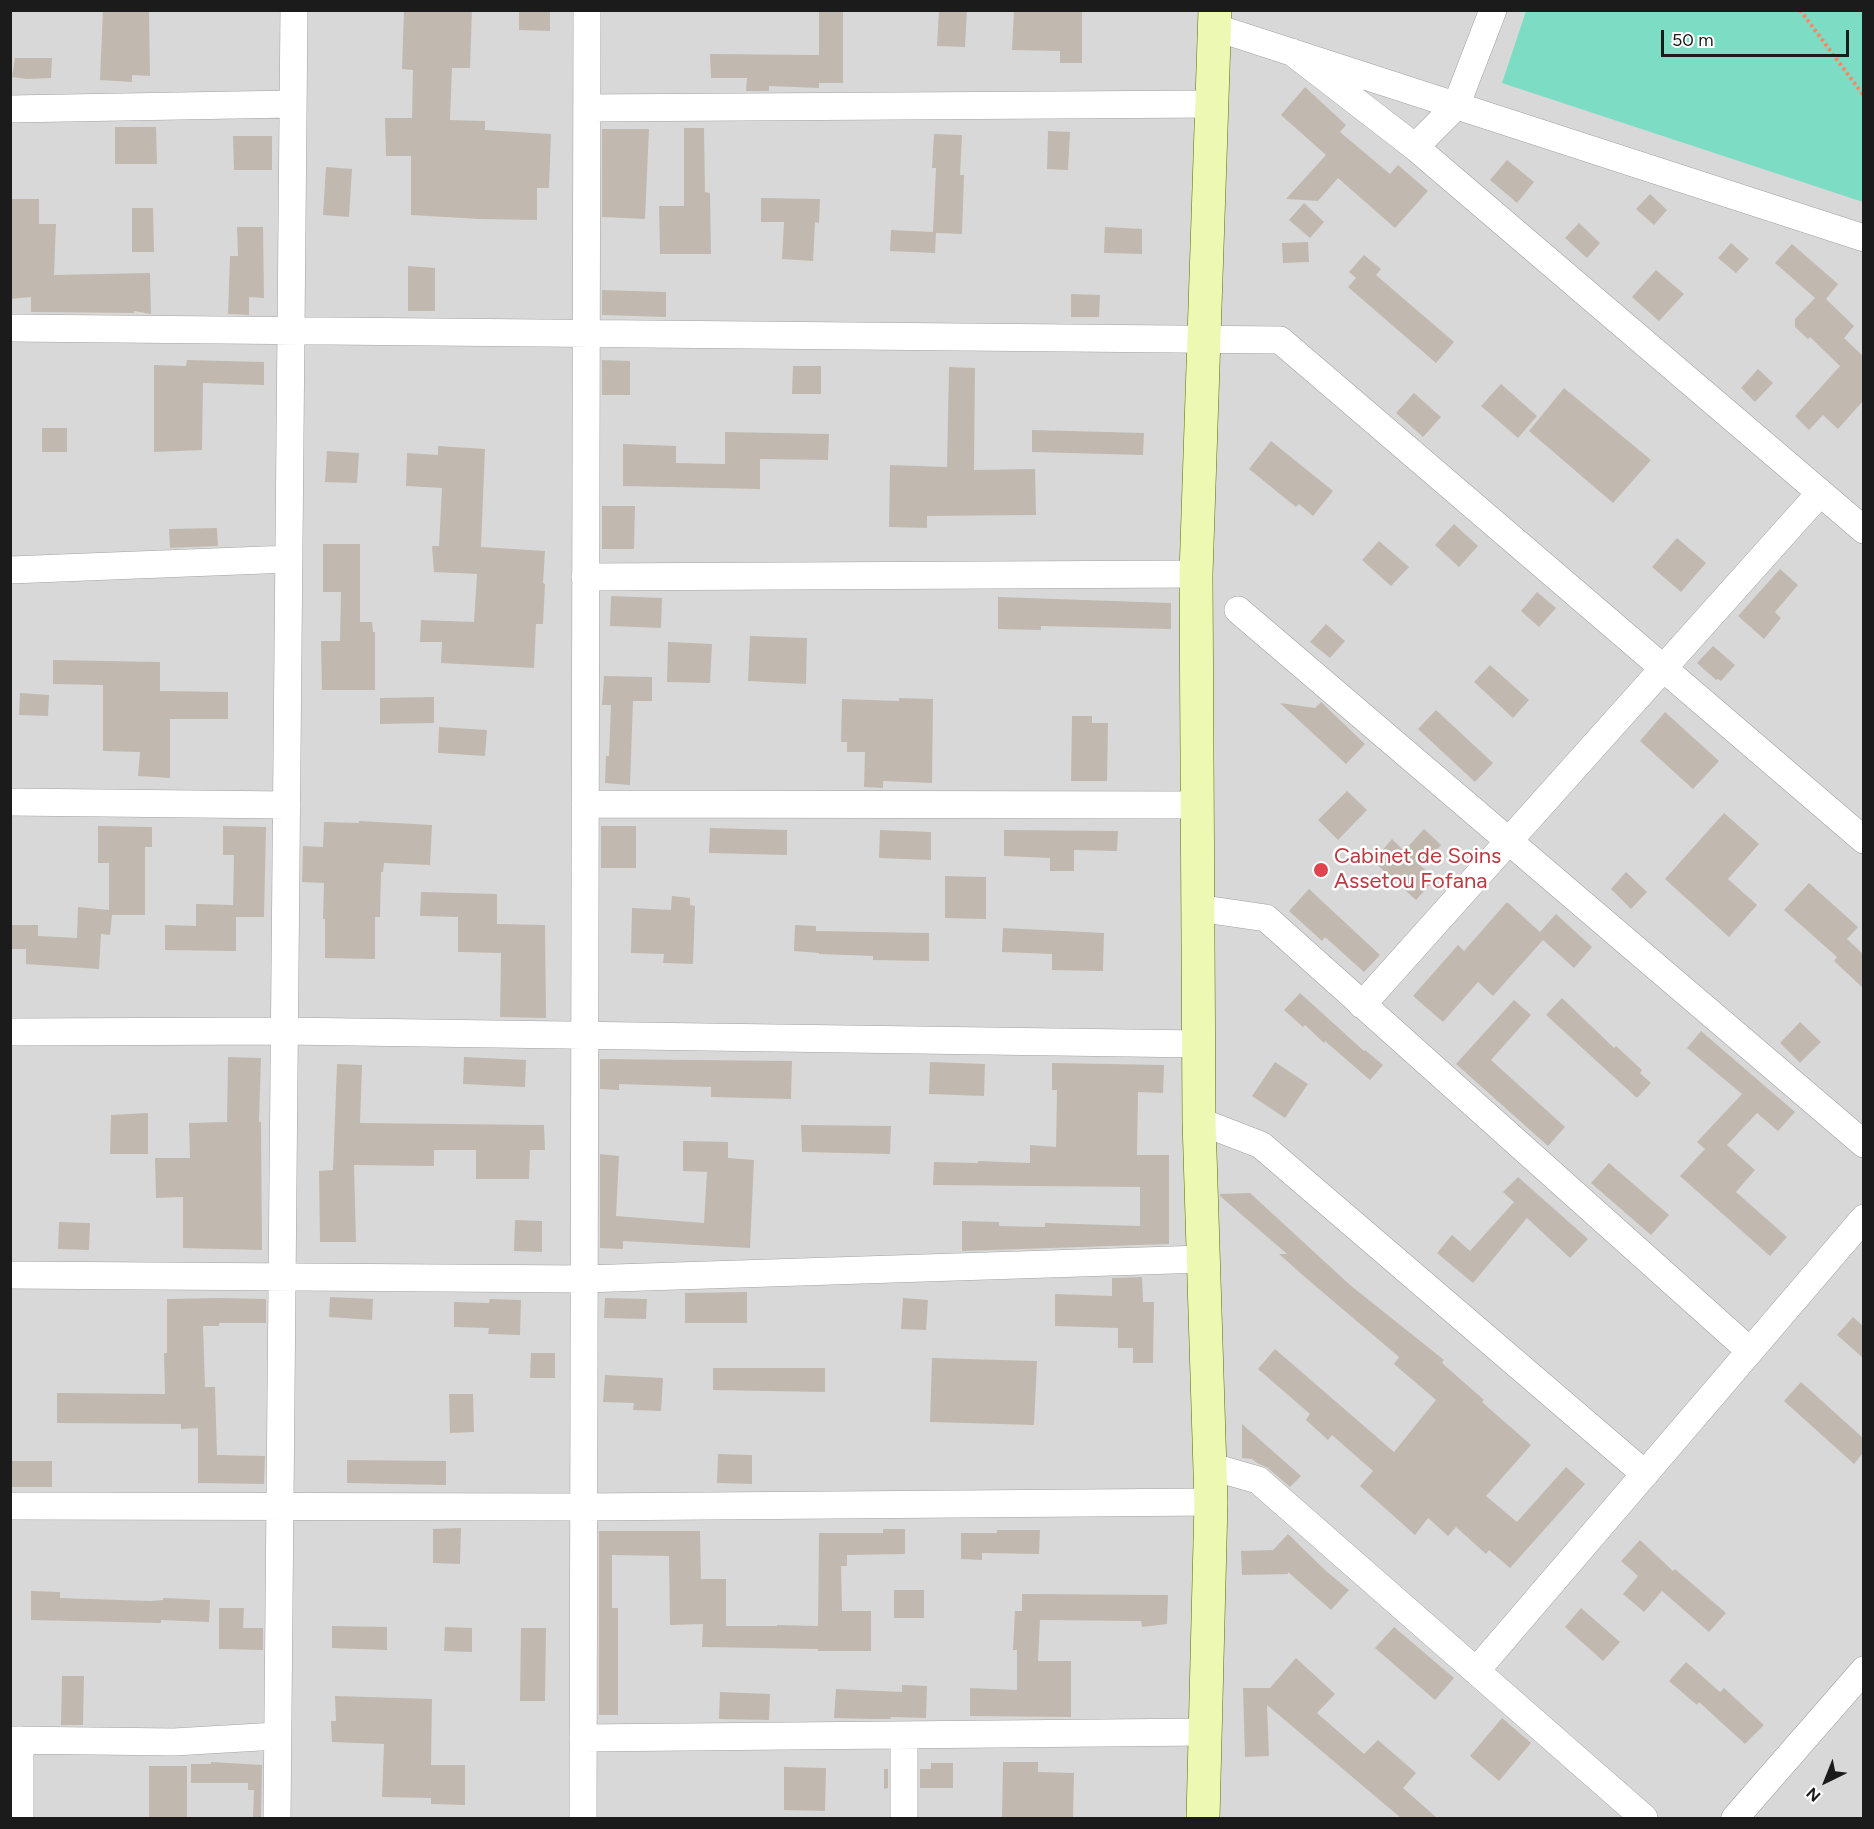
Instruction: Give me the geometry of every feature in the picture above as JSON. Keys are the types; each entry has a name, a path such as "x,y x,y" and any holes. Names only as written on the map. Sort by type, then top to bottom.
{"street":[{"path":"277,1818 294,10"},
{"path":"583,1818 586,10"},
{"path":"1415,147 1456,105 1493,10"},
{"path":"1203,1818 1211,1502 1199,1121 1196,574 1214,19 1292,52 1863,238"},
{"path":"1292,52 1415,147 1863,531"},
{"path":"10,109 293,104"},
{"path":"586,108 1212,104"},
{"path":"10,328 1280,340 1863,840"},
{"path":"1362,1005 1820,494"},
{"path":"10,570 289,559"},
{"path":"585,577 1196,574"},
{"path":"1238,610 1863,1144"},
{"path":"10,802 287,805"},
{"path":"585,804 1197,805"},
{"path":"1197,908 1266,918 1750,1351"},
{"path":"10,1032 284,1031 585,1034 1198,1044"},
{"path":"1199,1121 1261,1145 1645,1474"},
{"path":"1476,1671 1863,1218"},
{"path":"10,1275 584,1279 1204,1259"},
{"path":"1209,1466 1258,1480 1644,1818"},
{"path":"10,1506 584,1507 1211,1502"},
{"path":"1735,1818 1859,1685"},
{"path":"583,1738 1206,1732"},
{"path":"904,1735 904,1818"},
{"path":"20,1818 15,1740 174,1742 277,1737"}],"path":[{"path":"1800,10 1863,96"}],"shaded area":[{"path":"11,11 1863,11 1863,1818 11,1818"}],"green space":[{"path":"1526,11 1863,11 1863,202 1502,83"}],"building":[{"path":"103,10 149,10 150,76 132,75 132,82 100,80"},
{"path":"404,10 472,10 470,68 452,68 450,120 485,121 485,130 551,134 549,188 537,188 537,220 411,215 411,156 386,156 385,118 412,118 413,70 402,69"},
{"path":"519,10 550,10 550,31 519,30"},
{"path":"819,10 843,10 843,83 819,83 819,88 769,86 769,91 746,91 747,78 711,78 710,54 819,55"},
{"path":"939,10 967,10 965,47 937,46"},
{"path":"1014,10 1082,10 1082,63 1060,63 1060,51 1012,50"},
{"path":"15,58 52,58 51,78 12,77"},
{"path":"1305,87 1346,125 1340,132 1390,174 1398,165 1428,191 1395,228 1338,178 1318,201 1286,199 1326,155 1281,115"},
{"path":"115,127 156,127 157,164 115,164"},
{"path":"684,128 704,128 705,192 710,193 711,254 660,254 659,206 684,206"},
{"path":"602,129 649,129 645,219 602,217"},
{"path":"1048,131 1070,132 1068,170 1047,169"},
{"path":"934,134 962,135 960,175 964,175 962,234 936,233 935,253 890,251 891,230 933,232 936,168 932,168"},
{"path":"233,136 272,136 272,170 234,170"},
{"path":"1507,160 1534,182 1517,203 1490,180"},
{"path":"326,167 352,169 349,217 323,215"},
{"path":"1650,194 1667,210 1654,225 1636,209"},
{"path":"761,198 820,199 819,223 815,222 813,261 782,259 784,222 761,222"},
{"path":"10,199 39,199 39,224 56,224 54,275 150,273 151,314 134,311 134,313 31,312 31,297 10,299"},
{"path":"1304,203 1324,222 1310,238 1289,220"},
{"path":"132,208 153,208 154,252 132,252"},
{"path":"1579,223 1600,243 1587,258 1565,238"},
{"path":"237,227 263,227 264,298 249,297 249,315 228,314 230,256 238,256"},
{"path":"1105,227 1142,229 1142,254 1104,253"},
{"path":"1308,242 1309,262 1283,263 1282,243"},
{"path":"1731,243 1749,259 1736,273 1718,258"},
{"path":"1792,244 1838,284 1826,299 1854,326 1844,338 1863,356 1863,401 1838,429 1823,415 1809,430 1795,416 1840,366 1810,337 1808,339 1795,327 1795,319 1815,298 1775,263"},
{"path":"1364,255 1381,269 1376,275 1454,342 1436,363 1348,287 1356,278 1349,272"},
{"path":"408,266 435,268 435,311 408,311"},
{"path":"1656,270 1684,294 1659,321 1632,297"},
{"path":"602,290 666,292 666,317 602,315"},
{"path":"1071,294 1100,295 1099,317 1071,317"},
{"path":"187,360 264,362 264,385 203,383 202,450 154,452 154,365 186,366"},
{"path":"602,360 630,361 630,395 602,395"},
{"path":"793,366 821,366 821,394 792,394"},
{"path":"949,367 975,368 974,470 1035,469 1036,515 927,516 927,528 889,527 890,465 947,467"},
{"path":"1758,369 1773,383 1755,402 1741,388"},
{"path":"1501,384 1537,416 1518,438 1481,406"},
{"path":"1564,388 1651,460 1613,503 1529,431"},
{"path":"1414,393 1441,417 1423,437 1396,413"},
{"path":"42,428 67,428 67,452 42,452"},
{"path":"1032,430 1144,433 1143,455 1032,452"},
{"path":"725,432 829,434 828,460 760,459 760,489 623,486 623,444 676,446 676,463 725,464"},
{"path":"1271,441 1333,491 1313,516 1299,504 1296,507 1249,469"},
{"path":"438,446 485,449 481,547 545,551 543,624 536,624 534,668 441,663 442,642 420,642 421,620 474,622 477,574 434,572 432,546 439,546 442,488 406,486 407,453 438,455"},
{"path":"327,451 359,453 357,483 325,482"},
{"path":"602,506 635,506 634,549 602,549"},
{"path":"1454,524 1478,546 1459,567 1435,545"},
{"path":"217,528 218,546 170,548 169,529"},
{"path":"1677,538 1706,563 1681,592 1652,567"},
{"path":"1379,541 1409,567 1391,586 1362,560"},
{"path":"323,544 360,544 360,622 372,622 373,632 375,632 375,690 322,690 321,641 340,641 341,592 323,592"},
{"path":"1780,569 1798,585 1775,612 1781,618 1764,639 1738,616"},
{"path":"1537,592 1556,608 1539,627 1521,611"},
{"path":"611,596 662,598 661,628 610,626"},
{"path":"998,597 1171,603 1171,629 1041,626 1041,630 998,629"},
{"path":"1326,624 1345,641 1330,658 1310,642"},
{"path":"750,636 807,638 806,684 748,681"},
{"path":"668,642 712,644 710,683 667,682"},
{"path":"1713,646 1735,665 1721,681 1716,680 1697,663"},
{"path":"53,660 160,662 160,691 228,692 228,719 170,719 170,778 138,776 140,752 103,751 103,685 53,684"},
{"path":"1490,665 1529,700 1513,718 1474,682"},
{"path":"604,676 652,677 652,701 633,701 630,785 605,783 606,756 609,756 611,705 602,705"},
{"path":"20,693 49,695 48,716 19,715"},
{"path":"434,697 434,723 380,724 380,698"},
{"path":"899,698 933,699 932,783 883,781 883,788 864,787 865,752 847,752 847,742 841,742 842,699 899,701"},
{"path":"1321,702 1365,744 1346,764 1280,703 1315,708"},
{"path":"1436,710 1493,763 1475,782 1418,729"},
{"path":"1665,712 1719,761 1693,789 1640,741"},
{"path":"1072,716 1092,716 1092,723 1108,723 1107,781 1071,781"},
{"path":"439,727 487,730 485,756 438,753"},
{"path":"1347,791 1367,810 1338,840 1318,820"},
{"path":"1724,813 1759,844 1728,879 1757,905 1729,937 1665,879"},
{"path":"359,821 432,825 430,865 384,863 383,872 381,872 380,917 375,917 375,959 325,958 324,883 302,882 303,846 323,847 324,822 359,823"},
{"path":"98,826 152,827 152,847 145,847 145,915 112,915 110,935 101,934 99,969 26,964 26,949 11,949 11,925 38,925 38,936 77,938 78,907 109,910 109,863 98,863"},
{"path":"223,826 266,827 264,917 236,917 236,951 165,950 165,925 196,926 196,904 233,905 234,855 223,855"},
{"path":"601,826 636,826 636,868 601,868"},
{"path":"710,828 787,830 787,855 709,853"},
{"path":"1424,829 1441,845 1421,866 1435,879 1416,900 1373,861 1392,839 1404,851"},
{"path":"880,830 931,832 931,860 879,858"},
{"path":"1004,830 1118,831 1117,851 1074,850 1074,871 1050,871 1050,858 1004,856"},
{"path":"1626,872 1647,892 1631,909 1611,889"},
{"path":"945,876 986,877 986,919 945,918"},
{"path":"1809,883 1858,927 1847,939 1863,954 1863,988 1834,961 1837,957 1784,910"},
{"path":"1309,889 1380,955 1364,972 1325,937 1322,941 1289,911"},
{"path":"421,892 497,894 497,924 545,925 546,1018 500,1017 501,953 458,952 458,917 420,916"},
{"path":"672,896 690,898 690,905 695,906 693,964 663,963 664,954 631,953 632,908 671,910"},
{"path":"1507,902 1540,932 1556,914 1592,947 1574,968 1543,940 1493,996 1478,982 1443,1022 1413,996 1458,945 1464,951"},
{"path":"795,925 816,926 816,931 929,933 929,961 873,960 873,956 794,951"},
{"path":"1003,928 1104,933 1103,971 1052,970 1052,954 1002,952"},
{"path":"1300,993 1364,1051 1383,1065 1370,1080 1325,1041 1324,1043 1284,1010"},
{"path":"1562,998 1614,1048 1616,1046 1642,1070 1640,1073 1651,1083 1637,1098 1546,1015"},
{"path":"1514,1000 1531,1015 1491,1060 1565,1127 1548,1146 1456,1064"},
{"path":"1800,1022 1821,1042 1800,1063 1780,1043"},
{"path":"1701,1031 1795,1112 1778,1131 1757,1113 1727,1145 1755,1170 1736,1192 1787,1237 1770,1256 1680,1176 1705,1149 1697,1142 1742,1094 1687,1048"},
{"path":"228,1057 261,1058 259,1122 261,1122 262,1250 183,1248 183,1197 156,1198 155,1158 190,1158 189,1123 227,1122"},
{"path":"464,1057 526,1060 525,1087 463,1084"},
{"path":"600,1059 792,1061 791,1099 711,1097 711,1087 619,1084 619,1090 600,1089"},
{"path":"930,1062 985,1064 984,1096 929,1094"},
{"path":"1275,1062 1308,1084 1285,1118 1252,1096"},
{"path":"1052,1063 1164,1065 1163,1093 1138,1092 1137,1155 1169,1155 1169,1244 962,1251 962,1221 999,1222 999,1226 1045,1227 1045,1223 1140,1226 1140,1187 933,1185 934,1162 1030,1163 1030,1145 1056,1147 1057,1090 1052,1090"},
{"path":"337,1064 362,1065 360,1123 544,1125 545,1150 530,1150 529,1179 476,1179 476,1150 434,1150 434,1166 354,1165 356,1242 320,1242 319,1171 333,1170"},
{"path":"148,1113 148,1154 110,1154 111,1115"},
{"path":"801,1125 891,1126 890,1154 802,1152"},
{"path":"683,1141 728,1142 728,1158 754,1160 750,1248 623,1241 623,1249 600,1248 600,1154 619,1156 616,1216 704,1223 707,1172 683,1171"},
{"path":"1609,1163 1669,1215 1651,1235 1591,1183"},
{"path":"1518,1177 1588,1239 1570,1258 1527,1218 1473,1283 1437,1253 1452,1235 1470,1251 1514,1202 1503,1192"},
{"path":"1250,1193 1350,1285 1444,1360 1442,1363 1531,1445 1486,1496 1517,1522 1566,1467 1585,1484 1510,1568 1489,1550 1486,1554 1456,1527 1448,1536 1428,1518 1415,1535 1360,1486 1373,1471 1332,1435 1328,1440 1306,1420 1310,1414 1258,1369 1275,1349 1394,1452 1436,1400 1394,1364 1399,1357 1279,1254 1287,1254 1220,1196 1220,1194"},
{"path":"515,1220 542,1221 542,1252 514,1251"},
{"path":"59,1222 90,1223 89,1250 58,1249"},
{"path":"1142,1277 1143,1302 1154,1302 1153,1363 1133,1363 1133,1348 1118,1348 1118,1328 1055,1326 1055,1294 1112,1296 1112,1278"},
{"path":"747,1292 747,1323 685,1323 685,1293"},
{"path":"330,1297 373,1299 372,1320 329,1317"},
{"path":"605,1298 647,1299 646,1319 604,1318"},
{"path":"903,1298 928,1300 926,1330 901,1329"},
{"path":"167,1299 266,1299 266,1323 219,1323 219,1326 203,1326 205,1387 215,1387 217,1455 265,1456 264,1484 198,1483 198,1428 181,1429 181,1424 57,1423 57,1393 165,1394 164,1353 167,1353"},
{"path":"490,1299 521,1300 520,1335 488,1334 489,1328 454,1327 454,1302 489,1303"},
{"path":"1853,1317 1863,1326 1863,1358 1837,1335"},
{"path":"531,1353 555,1353 555,1378 530,1378"},
{"path":"932,1358 1037,1361 1034,1425 930,1422"},
{"path":"713,1368 825,1368 825,1392 713,1390"},
{"path":"605,1375 663,1378 661,1411 633,1410 634,1403 603,1402"},
{"path":"1801,1382 1863,1438 1863,1453 1854,1464 1784,1401"},
{"path":"449,1394 473,1394 474,1432 450,1433"},
{"path":"1242,1424 1301,1476 1290,1487 1268,1468 1252,1459 1242,1458"},
{"path":"718,1454 752,1455 752,1484 717,1483"},
{"path":"347,1460 446,1461 446,1485 347,1483"},
{"path":"12,1461 52,1461 52,1487 12,1487"},
{"path":"461,1528 460,1564 433,1563 433,1529"},
{"path":"883,1529 905,1529 905,1554 847,1555 847,1566 841,1566 842,1611 871,1611 871,1651 702,1647 703,1624 670,1625 669,1556 612,1555 612,1608 618,1608 618,1715 599,1715 599,1531 700,1531 701,1579 726,1579 726,1626 818,1626 819,1533 883,1533"},
{"path":"997,1530 1040,1530 1039,1554 982,1553 982,1560 961,1559 961,1533 997,1533"},
{"path":"1288,1534 1349,1590 1331,1610 1288,1572 1288,1574 1242,1575 1241,1551 1273,1550"},
{"path":"1640,1540 1673,1571 1675,1569 1726,1613 1709,1632 1662,1591 1644,1612 1623,1594 1638,1576 1621,1561"},
{"path":"894,1590 924,1590 924,1618 894,1618"},
{"path":"31,1591 60,1592 60,1598 210,1600 209,1622 31,1620"},
{"path":"1022,1594 1168,1595 1167,1624 1142,1627 1141,1621 1040,1620 1038,1661 1071,1661 1071,1717 970,1716 970,1688 1017,1690 1017,1650 1013,1650 1015,1611 1022,1611"},
{"path":"219,1608 244,1608 243,1628 263,1628 263,1650 219,1649"},
{"path":"1581,1608 1620,1642 1603,1661 1565,1627"},
{"path":"332,1626 387,1627 387,1650 332,1648"},
{"path":"445,1627 472,1628 472,1652 444,1651"},
{"path":"1394,1627 1454,1678 1435,1700 1375,1648"},
{"path":"521,1628 546,1628 545,1701 520,1701"},
{"path":"1296,1658 1335,1694 1317,1713 1364,1754 1378,1740 1416,1773 1403,1788 1437,1818 1401,1818 1267,1705 1269,1756 1245,1757 1243,1688 1270,1688"},
{"path":"1686,1662 1720,1692 1724,1688 1764,1725 1745,1744 1699,1702 1697,1705 1669,1681"},
{"path":"62,1676 84,1676 83,1725 61,1725"},
{"path":"902,1685 927,1686 926,1718 834,1718 836,1689 902,1692"},
{"path":"720,1692 770,1694 769,1720 719,1719"},
{"path":"335,1696 432,1699 431,1765 465,1765 465,1805 431,1804 431,1798 382,1797 384,1744 332,1742 331,1721 336,1721"},
{"path":"1502,1718 1531,1743 1499,1781 1470,1756"},
{"path":"211,1762 262,1765 261,1818 253,1818 254,1790 248,1790 248,1783 191,1783 191,1764 211,1764"},
{"path":"1003,1762 1038,1762 1038,1772 1074,1773 1073,1818 1002,1818"},
{"path":"931,1763 953,1763 953,1788 920,1788 920,1769 931,1769"},
{"path":"149,1766 187,1766 187,1818 149,1818"},
{"path":"784,1767 826,1768 825,1811 784,1810"},
{"path":"884,1769 888,1769 888,1788 884,1789"}],"place":[{"name":"Cabinet de Soins Assetou Fofana","path":"1321,870"}]}
